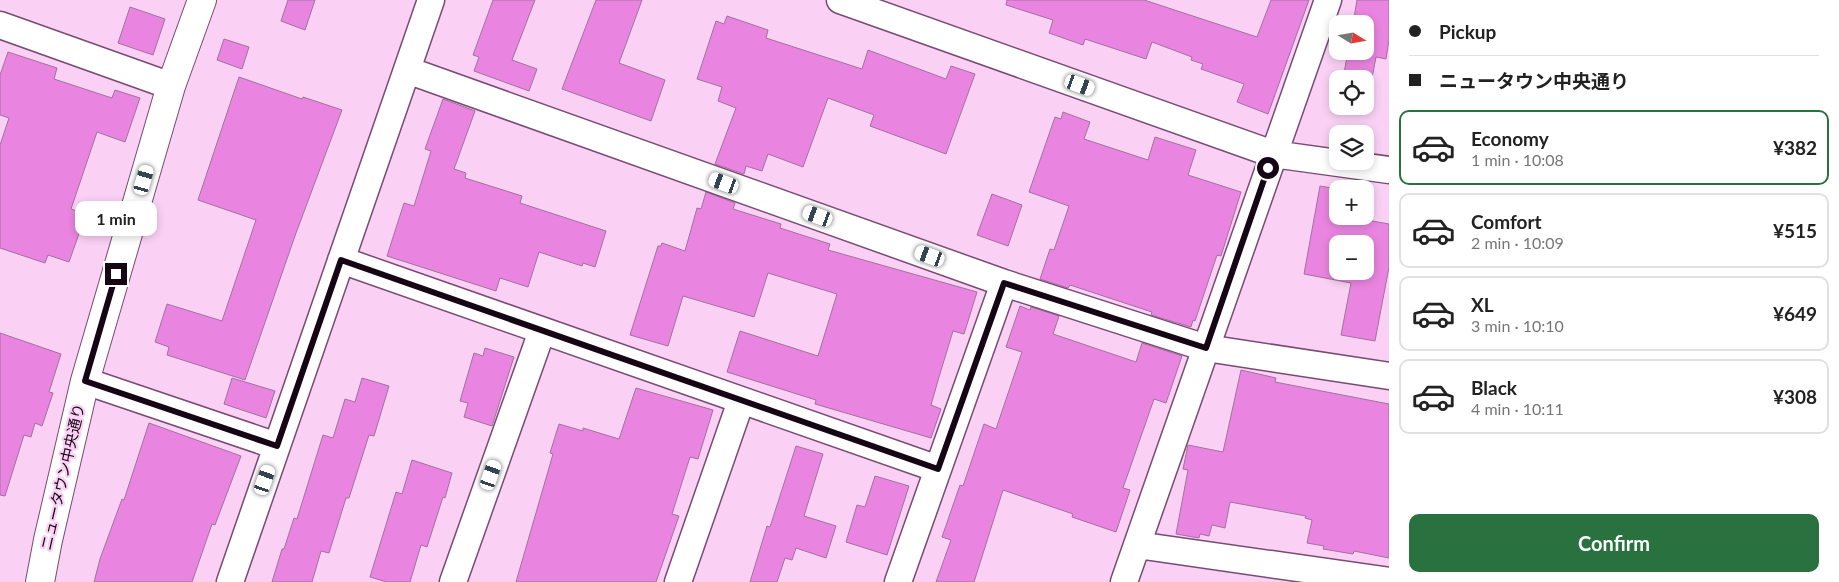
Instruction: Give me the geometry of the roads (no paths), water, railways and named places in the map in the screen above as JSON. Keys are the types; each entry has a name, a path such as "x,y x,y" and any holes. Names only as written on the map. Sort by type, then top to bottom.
{"street":[{"name":"ニュータウン中央通り","path":"40,582 85,381 171,86 202,0"},
{"path":"230,582 431,0"},
{"path":"840,0 1273,154 1389,170"},
{"path":"1124,582 1328,0"},
{"path":"0,25 171,86"},
{"path":"407,70 1004,283 1206,348 1389,376"},
{"path":"341,260 938,469"},
{"path":"898,582 1004,283"},
{"path":"453,582 542,331"},
{"path":"85,381 277,446"},
{"path":"678,582 741,401"},
{"path":"1137,545 1339,578 1389,582"}]}
